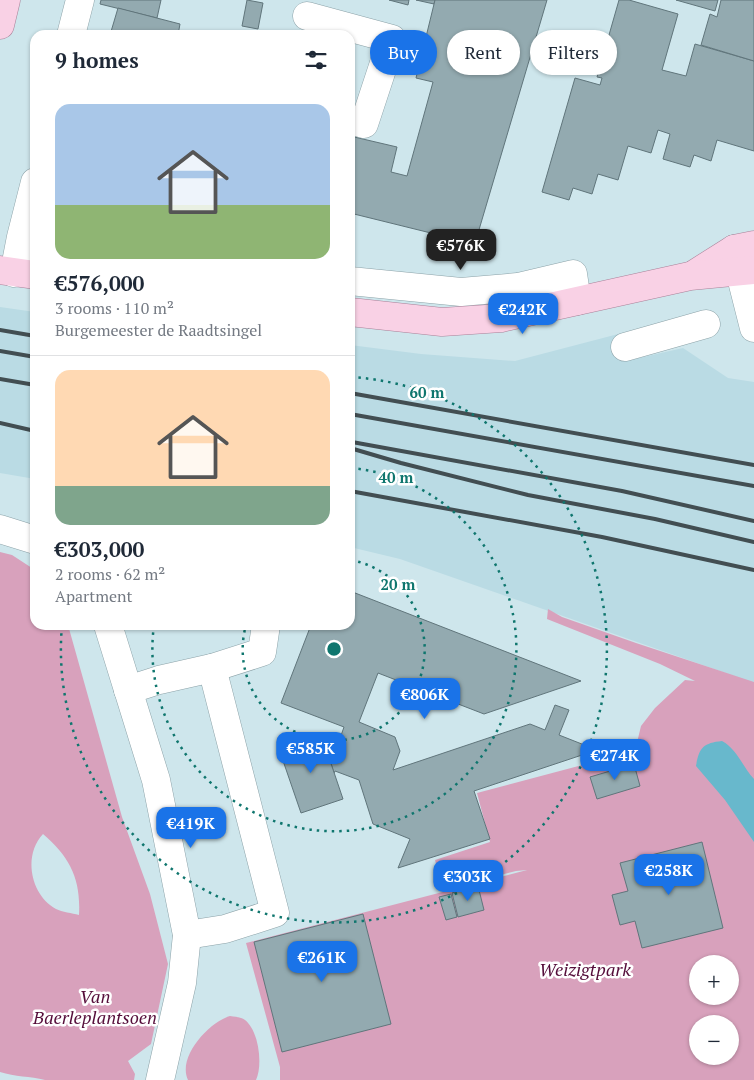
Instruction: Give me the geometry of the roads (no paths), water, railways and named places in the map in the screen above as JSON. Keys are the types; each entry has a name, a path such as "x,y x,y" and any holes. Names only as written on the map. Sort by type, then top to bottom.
{"main road":[{"path":"0,25 6,0"},
{"path":"355,313 442,322 501,318 690,276 745,259"}],"street":[{"path":"72,30 80,0"},
{"path":"307,16 392,39 364,124 355,121"},
{"path":"16,273 28,238 30,222"},
{"path":"745,259 749,324"},
{"path":"355,281 461,292 518,287 573,274 577,301"},
{"path":"625,347 706,324"},
{"path":"0,529 30,538"},
{"path":"110,630 156,780 187,935 182,984 160,1080"},
{"path":"128,690 159,680 212,668 262,652 265,630"},
{"path":"187,935 225,929 275,914 212,668"}],"water":[{"path":"722,741 732,748 754,779 754,842 725,800 696,766 699,755 706,745"}],"railway":[{"path":"0,330 30,335"},
{"path":"0,351 30,356"},
{"path":"0,379 30,384"},
{"path":"355,394 754,465"},
{"path":"355,415 754,486"},
{"path":"0,423 30,430"},
{"path":"355,443 622,491 754,521"},
{"path":"355,449 528,495 655,519 754,542"},
{"path":"355,492 602,537 754,570"}],"park label":[{"name":"Weizigtpark","path":"585,970"},
{"name":"Van Baerleplantsoen","path":"95,1007"}]}
